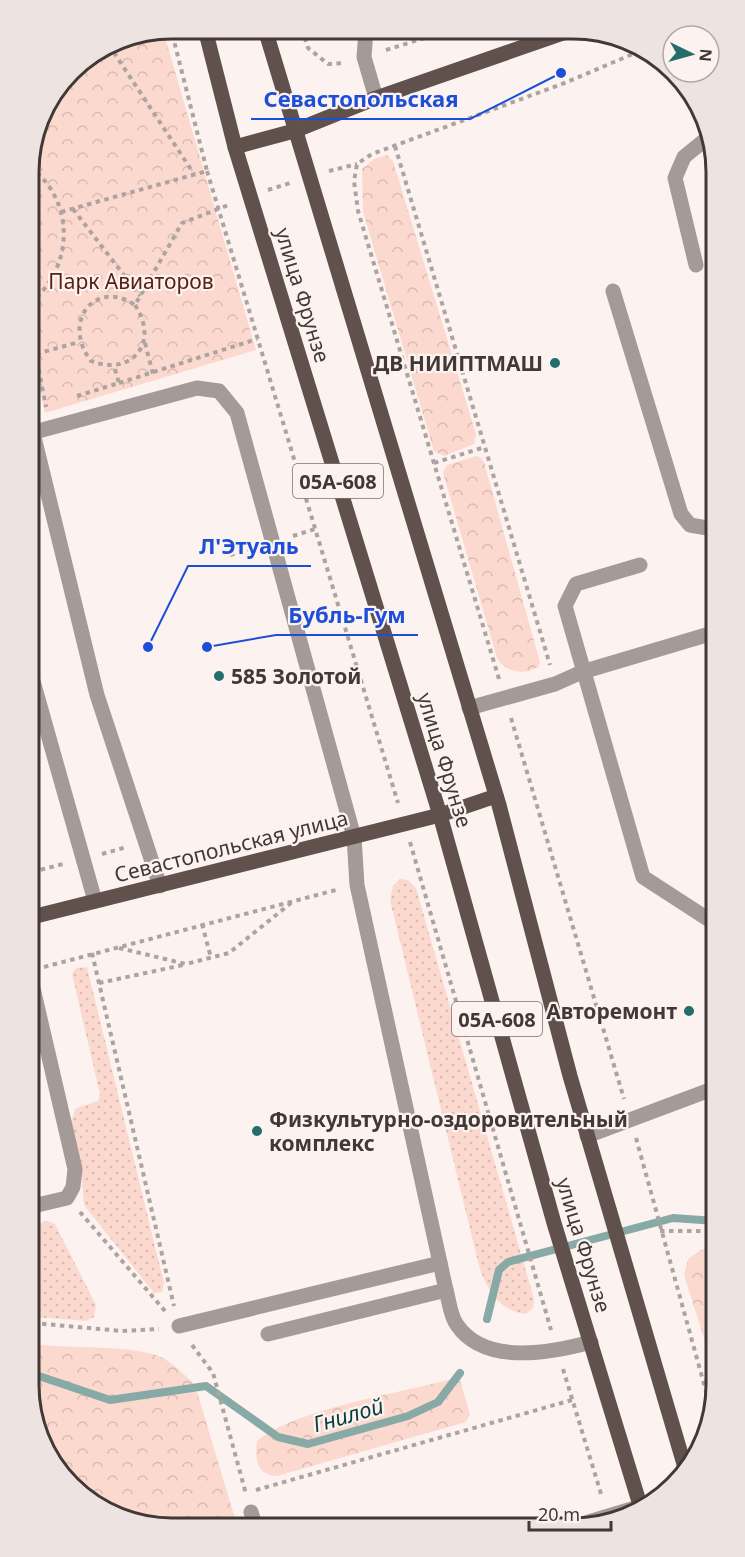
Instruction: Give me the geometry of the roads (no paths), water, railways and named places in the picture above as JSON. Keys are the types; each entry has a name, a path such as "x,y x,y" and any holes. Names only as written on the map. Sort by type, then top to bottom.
{"main road":[{"name":"улица Фрунзе","path":"208,39 235,147 440,815 554,1223 639,1500"},
{"name":"улица Фрунзе","path":"268,39 496,796 587,1136 683,1460"},
{"path":"235,147 294,131 376,98 545,39"},
{"name":"Севастопольская улица","path":"39,915 440,815 496,796"}],"lane":[{"path":"365,39 364,57 376,98"},
{"path":"696,265 675,178 684,157 702,142"},
{"path":"613,291 681,514 690,525 706,528"},
{"path":"39,431 197,388 219,391 237,413 354,837 357,885 446,1290 456,1324 469,1338 496,1350 526,1353 557,1352 591,1342"},
{"path":"39,461 97,694 160,886"},
{"path":"640,565 576,584 565,606 582,672 643,878 706,918"},
{"path":"469,708 555,684 582,672 706,635"},
{"path":"39,702 95,901"},
{"path":"39,1014 75,1169 73,1187 67,1198 39,1205"},
{"path":"587,1136 706,1091"},
{"path":"178,1326 440,1263"},
{"path":"268,1334 446,1290"}],"waterway":[{"name":"Гнилой","path":"487,1319 499,1270 508,1262 673,1218 706,1220"},
{"name":"Гнилой","path":"39,1376 110,1400 206,1386 278,1437 308,1444 408,1416 438,1402 460,1373"}],"place":[{"name":"Севастопольская","path":"561,73"},
{"name":"ДВ НИИПТМАШ","path":"555,363"},
{"name":"Л'Этуаль","path":"148,647"},
{"name":"Бубль-Гум","path":"207,647"},
{"name":"585 Золотой","path":"219,676"},
{"name":"Авторемонт","path":"689,1011"},
{"name":"Физкультурно-оздоровительный комплекс","path":"257,1131"}],"park label":[{"name":"Парк Авиаторов","path":"131,281"}]}
